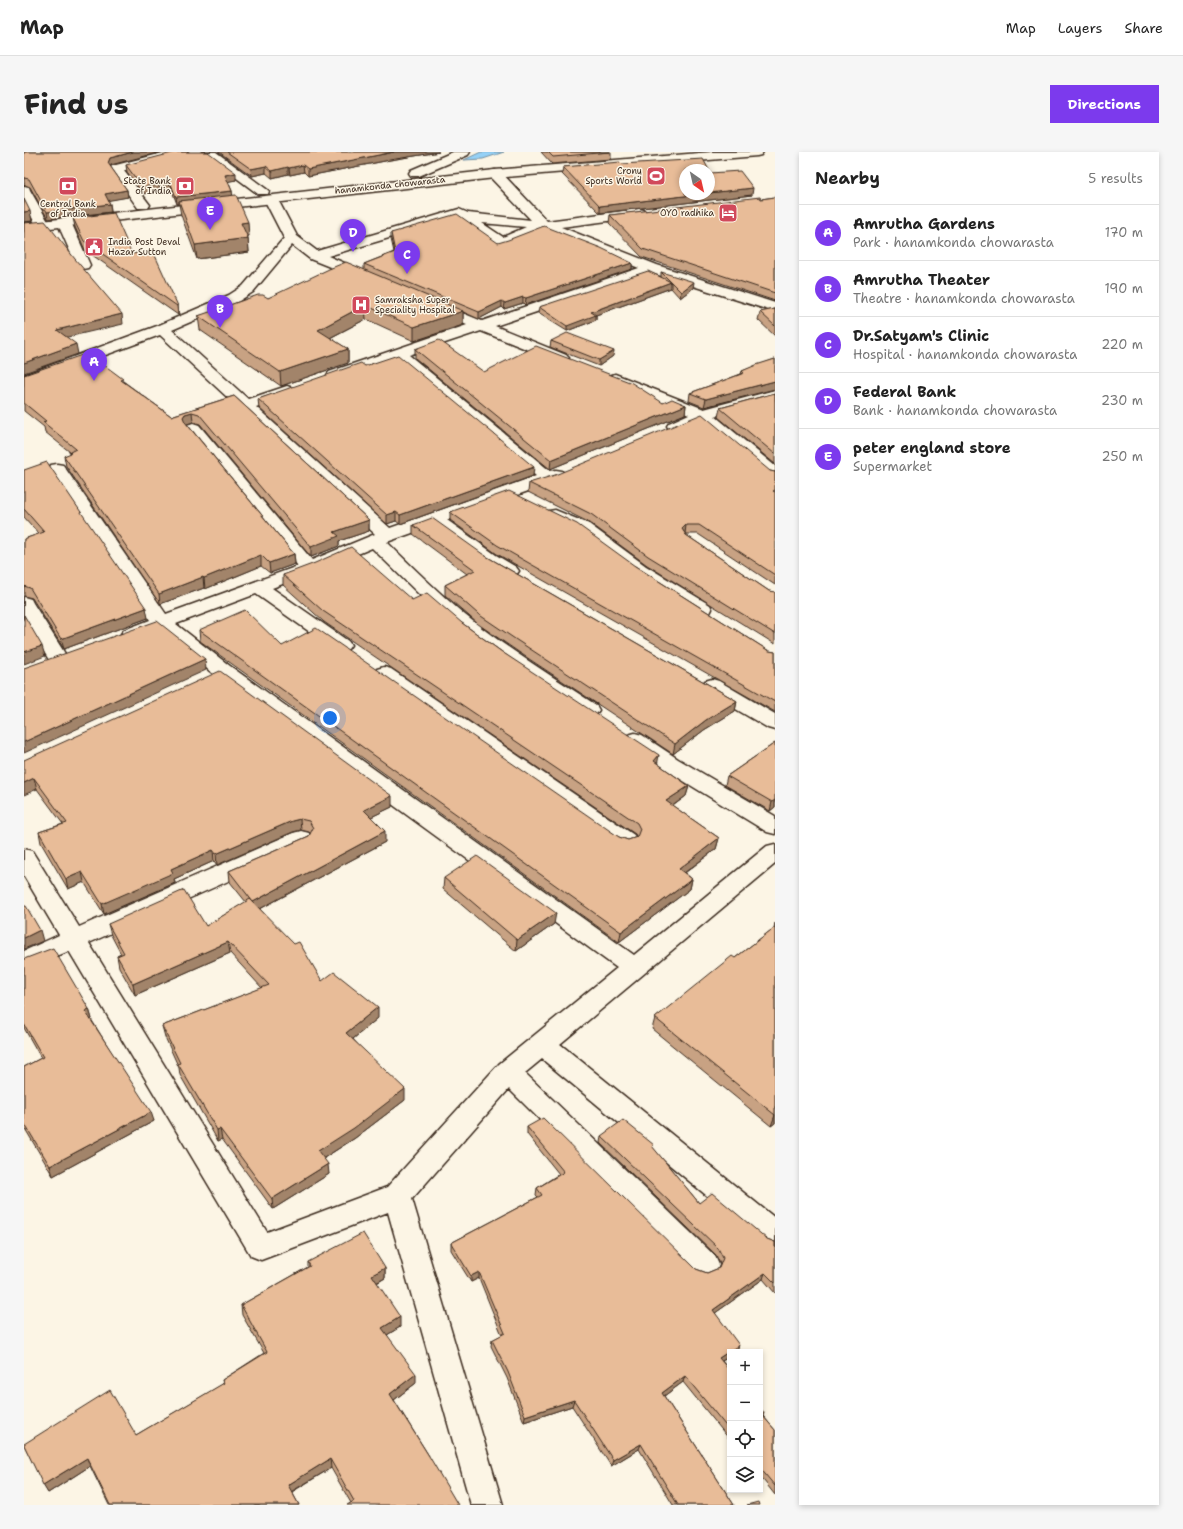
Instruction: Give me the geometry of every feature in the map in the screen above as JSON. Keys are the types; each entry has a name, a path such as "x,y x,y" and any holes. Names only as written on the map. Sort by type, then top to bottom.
{"main road":[{"path":"143,205 116,169 182,152"},
{"path":"212,152 267,195 290,238 315,256 380,283"},
{"path":"415,173 464,152"},
{"path":"24,218 42,221 143,205 267,195 415,173 647,152"},
{"name":"hanamkonda chowarasta","path":"24,227 42,221 64,222 267,195 757,152"},
{"path":"495,174 544,225 652,268 775,308"},
{"path":"24,190 42,221"},
{"path":"466,217 544,225 654,212"},
{"path":"315,256 459,213 502,242 544,225"},
{"path":"64,222 83,265"},
{"path":"24,380 162,329 234,298 248,289 290,238"},
{"path":"325,378 652,268"},
{"path":"423,302 577,364"},
{"path":"162,329 245,405 382,538 437,600 470,629 509,657 671,764 775,826"},
{"path":"398,354 548,478"},
{"path":"599,373 703,414 775,475"},
{"path":"245,405 303,386"},
{"path":"659,433 703,414 775,395"},
{"path":"193,428 309,568"},
{"path":"57,469 162,623 222,671 634,968"},
{"path":"118,638 162,623 309,568 382,538 570,469"},
{"path":"510,492 583,528 640,570 714,617"},
{"path":"434,519 490,559 523,578"},
{"path":"258,587 626,841"},
{"path":"27,613 59,660"},
{"path":"201,681 222,671"},
{"path":"700,680 775,722"},
{"path":"24,961 301,839"},
{"path":"24,857 260,1248 397,1196 508,1072 775,852"},
{"path":"542,1044 775,1235"},
{"path":"508,1072 705,1265"},
{"path":"397,1196 487,1505"}],"water":[{"path":"481,152 504,152 483,159 464,160"}],"building":[{"path":"24,152 133,152 110,158 108,163 127,190 105,194 110,204 47,212 29,179 24,178"},
{"path":"176,152 208,152 236,173 225,175 232,191 176,197 171,184 161,186 159,184 142,187 126,165"},
{"path":"227,152 394,152 308,169 303,165 272,171 266,166 251,169"},
{"path":"548,152 610,152 553,157"},
{"path":"703,159 706,164 679,164 679,197 600,206 563,167 620,162 622,164"},
{"path":"740,171 753,188 715,192 715,173"},
{"path":"236,195 248,222 241,223 248,238 195,245 179,201"},
{"path":"760,197 761,199 775,197 775,293 643,249 610,215"},
{"path":"24,199 30,211 24,212"},
{"path":"114,213 132,254 153,251 178,306 84,241 73,218"},
{"path":"457,214 498,243 544,226 601,248 632,263 526,298 523,297 505,303 502,301 479,312 364,264 395,252 391,233"},
{"path":"45,221 122,314 57,330 76,344 24,363 24,223"},
{"path":"346,262 463,311 414,327 365,305 318,330 348,349 280,372 198,316 258,295 263,295 268,298"},
{"path":"648,271 671,282 591,312 596,315 567,326 539,307"},
{"path":"661,272 694,282 681,292"},
{"path":"775,309 775,326 760,312"},
{"path":"567,333 614,351 599,360 551,341"},
{"path":"439,340 484,372 536,346 632,383 663,403 672,399 686,405 551,460 415,349"},
{"path":"88,353 123,379 121,380 171,416 234,396 369,520 334,532 339,536 311,547 199,414 192,412 185,414 183,417 185,422 294,554 269,563 261,555 159,594 64,456 76,449 43,422 46,421 24,403 24,375"},
{"path":"398,355 534,467 400,515 396,512 387,515 258,399 361,363 365,366"},
{"path":"775,359 775,381 706,399 690,393 744,373 742,371 756,365"},
{"path":"775,393 775,454 720,408"},
{"path":"702,414 770,471 775,472 775,490 773,491 775,492 775,575 699,525 686,525 682,529 686,535 769,591 775,592 775,634 648,556 591,514 529,483 555,475"},
{"path":"47,462 146,608 61,639 30,588 24,586 24,539 44,532 24,509 24,470"},
{"path":"509,491 577,524 635,566 769,651 775,652 775,702 497,545 450,512"},
{"path":"432,518 484,555 737,701 706,720 675,744 478,614 445,585 475,570 413,525"},
{"path":"351,547 412,600 427,593 462,623 502,652 659,755 654,761 689,786 666,801 719,838 679,869 692,879 621,932 199,630 245,610 282,646 316,628 619,837 628,840 637,837 640,829 637,823 323,611 283,575"},
{"path":"24,615 42,646 24,652"},
{"path":"157,621 205,659 24,742 24,668"},
{"path":"220,671 392,796 364,810 385,831 253,902 229,871 309,836 313,828 309,821 300,819 292,821 216,854 213,850 171,869 173,873 102,904 82,872 66,879 39,832 67,823 34,778 24,783 24,760"},
{"path":"775,743 775,800 772,802 727,776"},
{"path":"477,856 556,913 517,940 444,878"},
{"path":"184,890 206,926 250,899 294,944 299,942 322,981 334,972 378,1007 346,1033 405,1089 354,1128 318,1151 328,1164 272,1199 220,1129 217,1130 178,1064 180,1063 162,1026 269,985 228,942 133,984 117,956 124,953 108,924"},
{"path":"24,906 26,906 40,930 24,938"},
{"path":"775,927 775,1115 655,1018 732,956 735,958"},
{"path":"53,948 89,1009 85,1011 151,1112 50,1166 24,1123 24,1067 43,1057 24,1024 24,959"},
{"path":"543,1118 696,1269 707,1273 719,1268 723,1258 718,1248 601,1136 623,1120 654,1145 652,1146 699,1203 712,1193 767,1239 775,1242 775,1283 765,1273 713,1310 739,1345 733,1349 727,1349 727,1353 719,1358 727,1367 727,1427 685,1376 662,1393 734,1505 678,1505 641,1444 613,1460 574,1400 525,1416 508,1372 492,1340 505,1333 479,1272 471,1276 451,1243 542,1195 537,1188 564,1172 527,1127"},
{"path":"363,1233 385,1268 372,1275 400,1317 382,1328 416,1374 390,1394 458,1505 347,1505 354,1501 330,1459 288,1485 299,1505 110,1505 87,1458 43,1485 24,1444 110,1390 136,1435 224,1383 222,1380 267,1352 241,1305 310,1266 308,1262"},
{"path":"763,1416 775,1430 775,1486 763,1472"},
{"path":"758,1502 759,1505 747,1505"}],"place":[{"name":"Crony Sports World","path":"656,176"},
{"name":"Central Bank of India","path":"68,186"},
{"name":"State Bank of India","path":"185,186"},
{"name":"OYO radhika","path":"728,213"},
{"name":"peter england store","path":"210,230"},
{"name":"India Post Deval Hazar Sutton","path":"94,247"},
{"name":"Federal Bank","path":"353,252"},
{"name":"Dr.Satyam's Clinic","path":"407,274"},
{"name":"Samraksha Super Speciality Hospital","path":"361,305"},
{"name":"Amrutha Theater","path":"220,328"},
{"name":"Amrutha Gardens","path":"94,381"}]}
